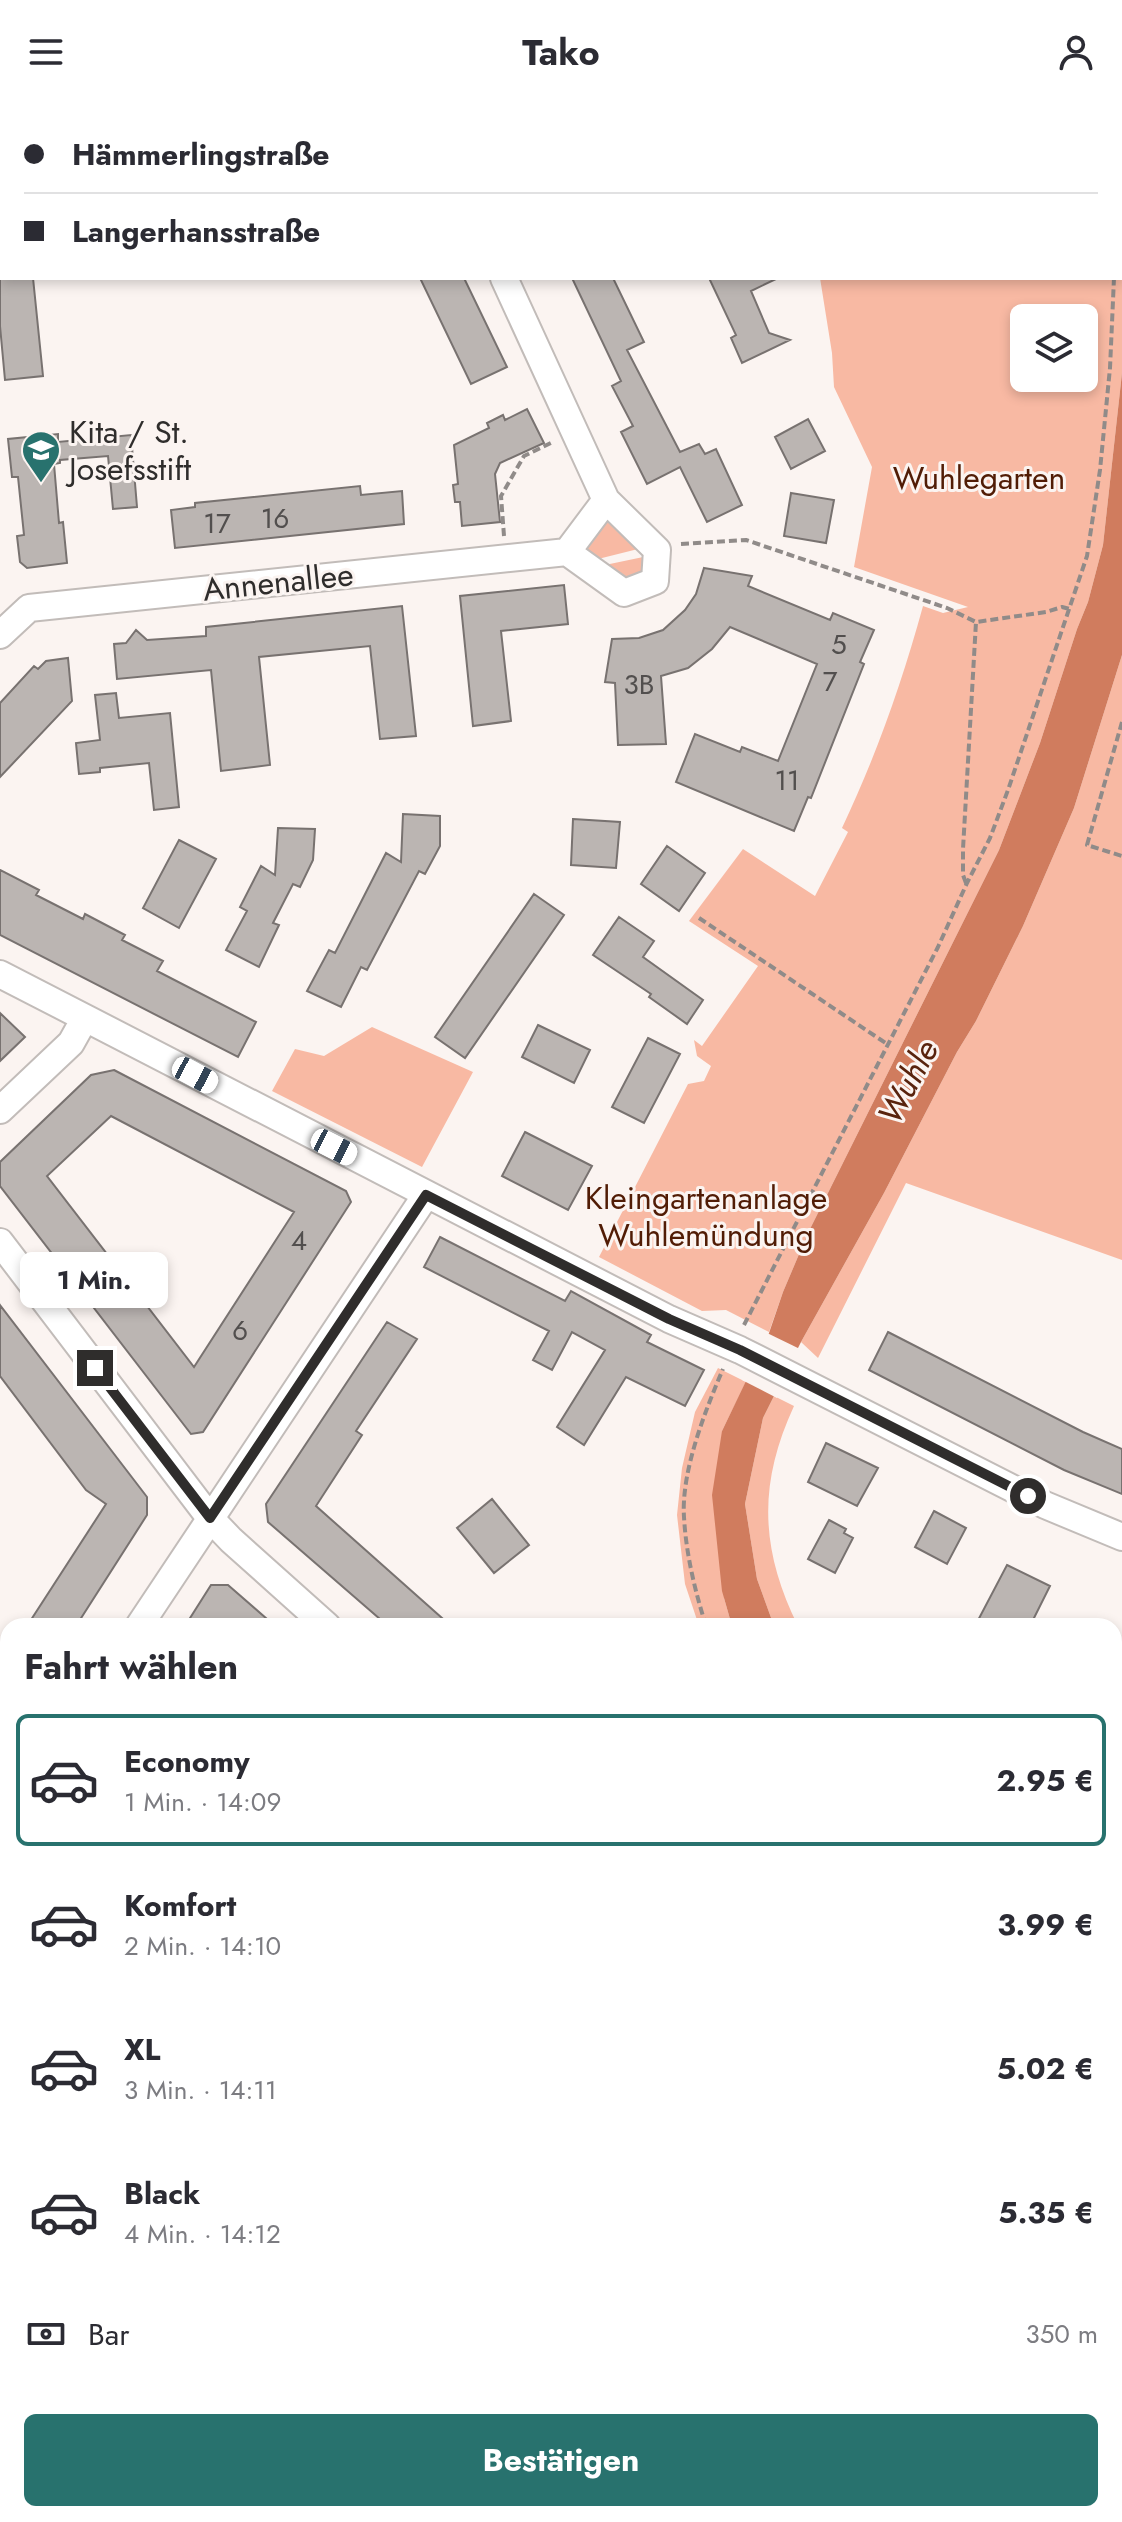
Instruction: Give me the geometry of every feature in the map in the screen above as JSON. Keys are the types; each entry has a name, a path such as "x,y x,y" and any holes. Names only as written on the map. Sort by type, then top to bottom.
{"street":[{"path":"505,280 606,500 657,550 655,581 624,593 567,552 606,500"},
{"name":"Annenallee","path":"2,628 29,608 567,552"},
{"path":"0,974 669,1319 736,1347 1045,1505 1122,1537"},
{"path":"0,1110 71,1043 85,1018"},
{"path":"144,1618 426,1195"},
{"path":"0,1242 210,1518 318,1618"}],"path":[{"path":"704,1618 692,1577 683,1515 691,1454 736,1347 990,838 1087,556 1100,470 1110,368 1114,280"},
{"path":"504,537 501,496 524,456 559,439"},
{"path":"676,544 746,540 947,608 976,622 1062,607 1070,609"},
{"path":"967,883 963,875 963,849 976,622"},
{"path":"1122,722 1087,845 1122,856"},
{"path":"699,918 887,1044"}],"green space":[{"path":"820,280 1122,280 1122,373 1103,545 1088,602 1040,743 999,850 808,1233 769,1332 726,1310 702,1311 599,1257 688,1084 704,1081 711,1066 697,1056 694,1040 702,1046 758,966 689,921 743,849 815,896 848,832 842,828 887,719 923,606 943,613 968,607 854,567 872,467 834,387"},
{"path":"605,516 642,548 598,559 583,547"},
{"path":"648,556 646,574 629,583 605,565"},
{"path":"1122,655 1122,1260 906,1183 818,1358 801,1342 976,1021 1023,926 1074,808"},
{"path":"372,1027 473,1072 422,1167 272,1091 295,1049 324,1056"},
{"path":"718,1368 746,1382 722,1431 724,1598 730,1618 696,1618 685,1584 677,1515 682,1468 695,1412"},
{"path":"774,1396 794,1406 774,1462 768,1516 776,1570 794,1618 771,1618 757,1579 745,1504 763,1418"}],"water":[{"name":"Wuhle","path":"1122,373 1122,655 1074,808 1023,926 976,1021 801,1342 763,1418 745,1504 757,1579 771,1618 730,1618 722,1591 712,1495 722,1431 769,1333 808,1233 999,850 1040,743 1088,602 1103,545"}],"pier":[{"path":"765,1332 802,1350 777,1398 742,1380"}],"building":[{"path":"0,280 33,280 43,376 5,380"},
{"path":"421,280 465,280 507,367 471,384"},
{"path":"573,280 614,280 644,342 627,350 680,452 699,444 705,454 716,449 742,505 707,522 680,467 647,484 621,432 633,426 612,386 621,381"},
{"path":"710,280 774,280 751,291 769,333 790,340 742,363 731,338 736,335"},
{"path":"527,409 544,443 500,463 495,474 500,522 462,526 460,502 455,502 453,485 458,484 454,445 489,428 487,423 503,415 505,420"},
{"path":"808,419 825,451 791,469 775,437"},
{"path":"58,434 58,442 131,435 137,507 113,509 108,456 60,460 60,463 54,464 59,523 63,522 67,563 27,568 20,562 17,536 24,535 18,477 12,477 8,439"},
{"path":"360,486 361,495 402,491 404,524 175,548 171,510 195,507 195,503"},
{"path":"791,493 834,500 826,543 784,536"},
{"path":"704,568 752,576 748,586 830,620 833,613 874,630 860,662 864,664 811,798 808,797 794,831 676,782 695,734 740,752 742,747 778,761 817,664 730,627 712,649 688,668 661,676 666,744 618,745 615,683 605,682 612,639 639,638 663,630 685,610 696,594"},
{"path":"564,585 568,624 501,631 511,721 473,726 460,596"},
{"path":"402,606 416,736 380,739 370,646 259,657 270,765 221,771 211,670 117,679 114,644 126,643 136,630 147,640 206,636 206,627"},
{"path":"68,658 72,701 0,777 0,703 34,666 38,669 46,661"},
{"path":"116,693 119,718 170,713 179,807 154,810 149,763 100,768 100,772 79,774 76,743 100,740 95,695"},
{"path":"403,814 440,816 440,846 425,874 419,871 367,970 361,967 341,1007 307,991 329,950 335,953 386,853 401,862"},
{"path":"573,819 620,822 616,868 571,865"},
{"path":"278,828 315,829 313,860 300,887 293,884 273,923 279,925 259,967 226,950 247,911 240,907 261,866 275,875"},
{"path":"179,840 216,859 179,928 143,908"},
{"path":"667,846 705,873 679,911 641,884"},
{"path":"0,870 39,890 36,895 83,919 85,914 125,935 122,940 163,961 157,971 256,1022 238,1057 0,935"},
{"path":"534,894 564,915 465,1058 435,1037"},
{"path":"619,917 654,941 643,957 703,1000 687,1024 649,997 651,994 593,955"},
{"path":"0,1013 25,1037 0,1061"},
{"path":"538,1025 590,1050 574,1083 522,1057"},
{"path":"648,1038 680,1054 644,1123 612,1107"},
{"path":"114,1070 346,1191 351,1202 203,1432 191,1434 0,1186 0,1162 91,1075","holes":["111,1116 294,1212 194,1367 47,1176"]},
{"path":"525,1132 592,1166 568,1210 502,1176"},
{"path":"440,1237 565,1301 571,1291 651,1335 647,1342 704,1370 685,1406 626,1377 584,1445 557,1427 605,1350 572,1332 552,1370 533,1360 549,1331 424,1267"},
{"path":"0,1305 147,1497 147,1515 81,1618 32,1618 106,1504 86,1490 0,1376"},
{"path":"387,1322 417,1339 356,1431 362,1435 316,1506 442,1618 379,1618 268,1522 266,1504"},
{"path":"888,1332 1122,1449 1122,1494 1064,1470 869,1370"},
{"path":"826,1443 878,1468 857,1506 808,1482"},
{"path":"492,1499 529,1545 494,1573 457,1528"},
{"path":"934,1511 966,1528 947,1564 915,1547"},
{"path":"829,1520 846,1529 844,1533 853,1538 835,1573 808,1559"},
{"path":"1007,1565 1050,1586 1034,1618 979,1618"},
{"path":"211,1585 228,1585 266,1618 190,1618"}],"place":[{"name":"Kita / St. Josefsstift","path":"41,484"}],"route":[{"path":"95,1368 210,1518 426,1195 1028,1496"}],"park label":[{"name":"Wuhlegarten","path":"979,478"},
{"name":"Kleingartenanlage Wuhlemündung","path":"706,1216"}]}
